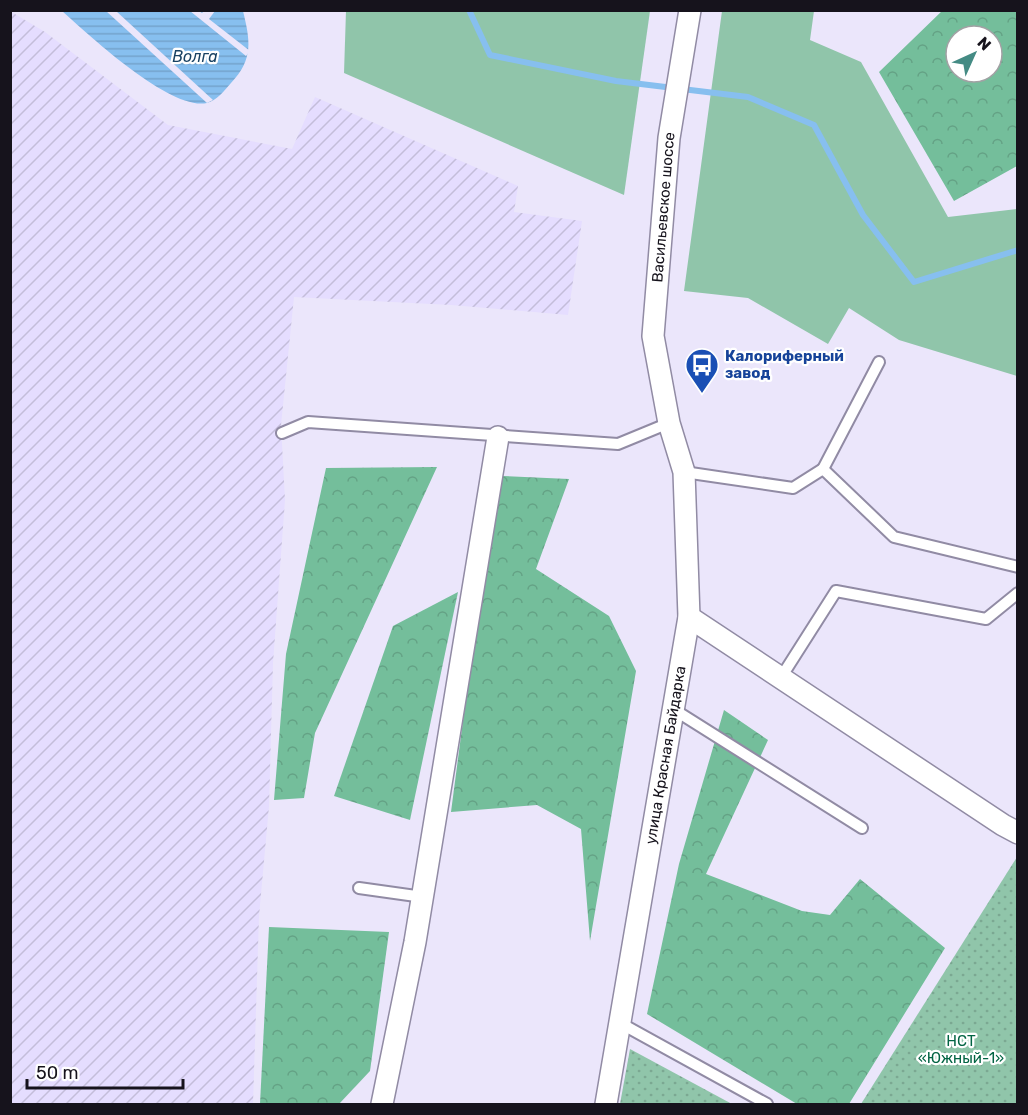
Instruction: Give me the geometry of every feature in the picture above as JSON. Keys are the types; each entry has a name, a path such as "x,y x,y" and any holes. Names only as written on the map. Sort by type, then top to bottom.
{"street":[{"name":"Васильевское шоссе","path":"667,415 653,336 669,138 690,10"},
{"name":"улица Красная Байдарка","path":"606,1104 689,617 684,472 667,415"},
{"path":"382,1104 423,897 498,437"},
{"path":"689,617 780,679 1017,832"}],"lane":[{"path":"684,472 793,488 823,469 879,362"},
{"path":"282,433 308,422 618,444 667,415"},
{"path":"823,469 894,537 1017,567"},
{"path":"780,679 836,591 986,619 1017,593"},
{"path":"673,709 862,828"},
{"path":"359,888 423,897"},
{"path":"620,1023 766,1104"}],"shaded area":[{"path":"10,11 45,32 168,125 292,149 315,97 518,186 514,212 582,221 568,315 451,305 294,297 281,425 285,500 273,663 269,806 259,916 253,1104 11,1104"}],"green space":[{"path":"943,10 1017,11 1017,166 954,201 879,72"},
{"path":"346,11 650,11 624,195 344,73"},
{"path":"722,11 814,11 810,40 861,62 948,217 1017,209 1017,376 899,340 849,308 828,344 748,298 684,291"},
{"path":"437,467 315,733 304,798 274,800 286,654 326,468"},
{"path":"503,476 569,479 536,569 609,616 636,671 590,941 581,829 537,805 451,812 479,599"},
{"path":"458,592 410,820 334,796 393,626"},
{"path":"724,710 768,740 706,874 802,911 830,915 860,879 945,948 849,1104 797,1104 647,1014 679,864"},
{"name":"НСТ «Южный-1»","path":"1017,857 1017,1104 861,1104"},
{"path":"269,927 389,932 370,1071 339,1104 260,1104"},
{"path":"630,1049 732,1104 620,1104"}],"water":[{"name":"Волга","path":"62,11 243,11 248,40 247,57 244,66 217,98 207,103 191,102 152,84 110,53"}],"pier":[{"path":"106,11 116,11 213,100 207,103"},
{"path":"190,11 202,13 215,11 209,19 250,51 246,56"}],"waterway":[{"path":"469,10 490,55 616,81 748,97 814,125 863,215 914,282 1018,250"}],"place":[{"name":"Калориферный завод","path":"702,394"}]}
